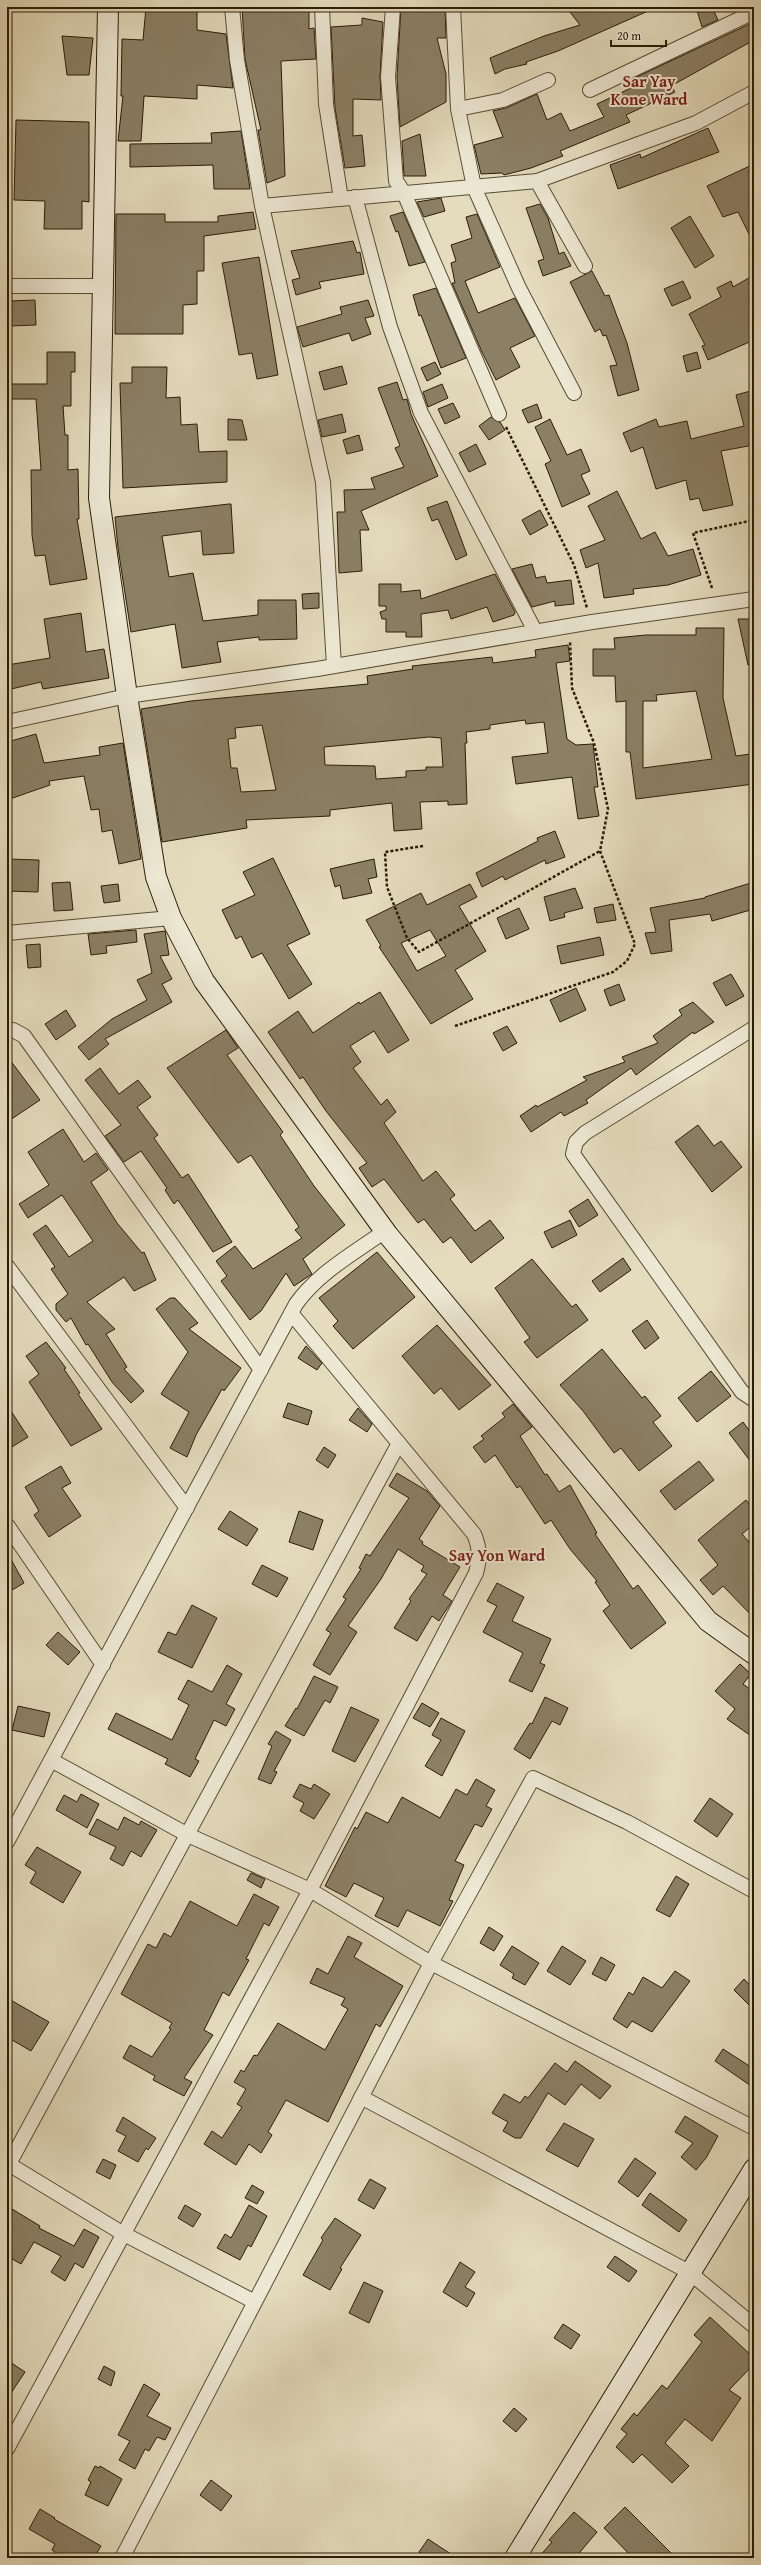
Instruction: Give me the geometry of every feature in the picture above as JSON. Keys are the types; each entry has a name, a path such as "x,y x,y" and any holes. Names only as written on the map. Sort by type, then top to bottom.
{"street":[{"path":"108,7 99,498 127,696 156,877 171,918 204,981 385,1231 708,1621 754,1654"},
{"path":"232,7 237,60 262,206 324,482 326,557 334,666"},
{"path":"322,7 326,104 348,198 390,327 421,413 535,631"},
{"path":"394,7 388,77 396,181 404,193 499,414"},
{"path":"453,7 458,109 474,187 519,288 574,393"},
{"path":"590,90 754,12"},
{"path":"458,109 502,100 548,80"},
{"path":"262,206 537,181 696,123 754,92"},
{"path":"537,181 585,266"},
{"path":"7,286 103,286"},
{"path":"7,722 127,696 334,666 592,622 754,599"},
{"path":"7,933 171,918"},
{"path":"754,1028 585,1133 576,1142 573,1154 742,1392 754,1400"},
{"path":"7,1030 13,1030 24,1036 261,1370"},
{"path":"7,1842 292,1313 307,1289 317,1279 385,1231"},
{"path":"7,1266 187,1508"},
{"path":"7,2449 122,2234 310,1890 476,1573 479,1561 478,1542 474,1534 292,1313"},
{"path":"255,2302 122,2234 8,2164 188,1835 399,1443"},
{"path":"7,1525 102,1665"},
{"path":"51,1760 188,1835 310,1890 431,1963 754,2128"},
{"path":"122,2558 431,1963 533,1778 627,1822 754,1891"},
{"path":"361,2097 690,2272 754,2326"},
{"path":"515,2558 754,2169"}],"path":[{"path":"499,414 574,565 592,622"},
{"path":"717,604 693,533 754,520"},
{"path":"455,1026 613,972 627,961 635,944 600,851 608,809 594,743 572,688 569,626"},
{"path":"423,846 385,852 387,888 407,938 419,952 600,851"}],"building":[{"path":"146,7 197,7 197,30 226,34 233,88 197,85 197,99 144,96 141,141 118,141 123,96 121,96 122,39 143,40"},
{"path":"242,7 309,7 309,29 314,28 316,59 281,61 285,176 267,183 258,130 261,130 245,59"},
{"path":"401,7 445,7 446,38 437,38 446,74 446,102 400,127 397,77"},
{"path":"566,7 657,7 558,51 526,62 527,64 505,69 495,74 490,58 544,36 580,25"},
{"path":"696,7 712,7 718,20 702,27"},
{"path":"362,18 383,22 380,76 381,100 353,99 353,136 362,135 365,166 345,168 335,108 331,27 362,25"},
{"path":"754,22 754,40 671,86 675,92 626,115 630,122 560,151 563,156 531,168 504,175 502,173 481,174 474,145 503,137 493,111 506,108 537,94 547,120 561,113 570,131 604,117 597,104 633,87 630,80"},
{"path":"62,36 93,38 89,75 67,75"},
{"path":"16,120 89,122 89,202 82,201 82,229 44,229 45,201 14,200"},
{"path":"708,128 719,152 618,189 610,165 640,154 641,158"},
{"path":"241,131 250,189 214,189 213,165 130,167 130,144 212,143 211,133"},
{"path":"420,134 426,176 404,176 402,141"},
{"path":"754,164 754,244 738,212 723,217 707,186"},
{"path":"441,198 445,211 424,217 417,202"},
{"path":"540,204 548,218 559,254 564,252 571,266 543,276 538,261 544,259 526,208"},
{"path":"253,212 256,229 204,236 204,271 197,271 197,304 183,305 183,334 115,334 116,214 165,214 165,222 218,222 218,216"},
{"path":"403,212 425,262 409,266 398,231 396,232 390,216"},
{"path":"477,214 500,267 465,281 478,313 515,298 535,336 510,348 520,367 496,380 452,283 455,283 451,263 456,261 451,245 472,238 466,217"},
{"path":"690,216 714,256 695,268 671,228"},
{"path":"353,241 357,253 360,252 364,274 319,282 321,288 296,295 292,280 300,278 291,251"},
{"path":"259,257 278,375 257,379 252,353 239,355 222,263"},
{"path":"592,271 605,296 609,295 627,343 639,390 618,396 610,366 617,365 606,335 603,336 600,329 595,332 570,282"},
{"path":"754,275 754,340 708,360 702,346 705,345 689,314 721,297 717,288 731,281 733,287"},
{"path":"683,281 691,298 672,306 664,289"},
{"path":"436,288 466,358 441,368 421,315 419,316 413,295"},
{"path":"35,300 36,325 10,326 9,301"},
{"path":"368,300 374,316 365,318 371,334 352,341 349,333 303,347 297,327 342,314 340,307"},
{"path":"47,352 75,352 75,372 71,372 71,406 63,406 65,435 68,435 68,470 78,469 79,519 77,519 87,579 50,585 45,555 35,556 32,535 31,470 41,470 36,399 11,399 11,384 47,384"},
{"path":"697,352 701,368 687,372 683,356"},
{"path":"435,362 441,374 427,381 421,368"},
{"path":"342,366 347,384 324,390 319,372"},
{"path":"132,367 167,367 166,398 180,397 181,425 197,424 199,452 227,451 227,482 123,488 120,383 132,383"},
{"path":"397,382 403,400 407,399 411,414 438,476 361,511 369,530 360,530 362,571 339,573 337,512 345,512 344,490 375,489 371,478 404,467 395,448 400,446 378,388"},
{"path":"442,384 448,398 428,407 423,392"},
{"path":"754,390 754,445 721,451 733,505 703,511 699,498 690,500 686,480 656,489 643,447 631,452 623,433 656,419 659,427 687,421 691,439 744,426 736,395"},
{"path":"453,403 460,417 445,424 438,409"},
{"path":"537,404 542,418 528,423 522,410"},
{"path":"342,414 346,432 322,437 318,420"},
{"path":"491,417 500,422 505,430 489,440 479,426"},
{"path":"228,419 242,420 247,440 228,440"},
{"path":"550,419 567,455 581,449 590,471 581,475 590,494 562,507 545,464 551,461 535,427"},
{"path":"359,435 363,450 347,454 343,440"},
{"path":"476,444 486,464 469,472 459,453"},
{"path":"617,491 641,539 655,532 668,556 693,549 701,575 668,585 633,589 634,594 604,598 598,563 586,568 580,550 605,540 588,506"},
{"path":"447,501 467,555 456,560 438,519 432,521 427,508"},
{"path":"231,504 234,553 203,555 201,531 162,536 169,577 193,573 203,621 258,615 258,600 296,600 297,639 259,640 259,637 217,642 221,662 182,668 175,624 131,632 118,548 115,517"},
{"path":"540,510 548,525 530,535 522,520"},
{"path":"532,564 536,578 545,576 547,583 571,580 574,604 555,606 555,601 532,607 512,569"},
{"path":"495,574 515,612 514,615 493,622 487,607 451,619 448,610 421,614 422,637 406,637 406,632 386,632 386,619 382,619 380,612 386,610 386,606 379,606 379,584 401,584 401,592 420,590 421,599"},
{"path":"319,593 319,608 303,609 302,594"},
{"path":"81,613 86,652 104,649 109,678 43,689 41,682 7,690 7,665 50,658 44,619"},
{"path":"738,619 754,619 754,664 748,665"},
{"path":"696,628 724,628 723,698 736,756 750,754 754,784 636,799 630,752 626,752 626,701 616,702 615,676 593,676 593,649 615,649 614,638 646,635 696,635","holes":["696,691 712,759 643,768 643,701 657,701 656,695"]},
{"path":"568,645 570,661 556,663 567,739 576,745 593,744 598,787 594,787 599,816 578,819 572,777 516,784 512,757 548,753 544,722 526,724 525,720 490,725 490,729 466,732 467,804 448,805 448,801 420,802 422,829 394,831 392,803 330,810 330,816 246,820 247,828 162,842 141,709 191,701 368,684 367,676 413,669 412,666 492,657 493,663 536,657 535,650","holes":["262,725 276,790 241,792 237,768 231,768 228,739 236,738 235,728","429,737 441,738 443,767 426,767 426,770 406,771 406,777 376,779 375,766 325,765 324,747"]},
{"path":"36,734 44,763 100,755 99,747 123,743 141,859 119,864 112,830 102,832 99,809 91,810 84,776 49,781 50,785 7,800 7,742"},
{"path":"555,831 565,857 546,864 545,860 505,880 503,876 482,887 476,873 538,841 537,838"},
{"path":"273,858 310,934 287,945 312,984 289,999 262,953 252,958 241,936 236,939 222,910 255,895 243,872"},
{"path":"7,859 39,860 38,892 7,891"},
{"path":"374,859 377,877 368,879 372,893 343,899 340,885 335,887 330,869"},
{"path":"70,882 73,910 54,911 52,883"},
{"path":"754,882 754,909 712,921 710,914 669,920 672,951 651,954 645,933 656,932 650,908 705,898"},
{"path":"118,884 120,901 104,903 101,886"},
{"path":"470,884 477,897 459,906 486,951 455,970 473,999 431,1024 379,947 381,946 366,920 421,893 427,905","holes":["430,930 446,956 417,971 401,943"]},
{"path":"575,888 583,908 564,913 565,917 550,921 544,897"},
{"path":"613,904 616,920 597,923 594,908"},
{"path":"519,908 529,929 506,939 497,918"},
{"path":"136,930 137,942 106,946 107,953 91,955 88,934"},
{"path":"165,931 169,955 160,956 172,979 162,984 172,1002 105,1039 109,1044 89,1060 78,1047 112,1019 147,1000 137,980 152,973 144,934"},
{"path":"600,937 604,955 561,964 557,946"},
{"path":"40,944 41,967 28,968 26,945"},
{"path":"731,974 744,996 726,1006 713,983"},
{"path":"619,984 625,1000 610,1006 604,990"},
{"path":"576,988 586,1010 560,1022 550,1000"},
{"path":"380,992 409,1040 388,1053 374,1031 350,1046 361,1062 353,1068 381,1105 387,1099 396,1112 384,1123 423,1181 436,1171 455,1195 450,1199 475,1231 490,1220 504,1238 471,1263 451,1237 443,1243 424,1219 418,1223 384,1179 372,1187 359,1168 367,1163 326,1111 303,1077 300,1079 268,1032 298,1011 313,1033 359,1002 360,1004"},
{"path":"693,1002 714,1022 694,1034 693,1032 636,1075 631,1068 586,1100 588,1103 564,1116 561,1112 531,1132 520,1116 536,1105 537,1107 587,1080 583,1077 625,1062 622,1057 658,1043 653,1036 682,1015 679,1010"},
{"path":"66,1010 76,1026 56,1040 45,1024"},
{"path":"507,1026 517,1043 503,1051 493,1033"},
{"path":"226,1030 238,1048 227,1055 283,1132 280,1135 314,1186 345,1225 303,1259 312,1274 294,1286 286,1273 261,1311 250,1320 221,1281 227,1276 216,1261 235,1246 253,1269 302,1238 295,1230 299,1227 251,1155 238,1163 167,1068"},
{"path":"7,1056 40,1100 7,1122"},
{"path":"100,1068 119,1094 138,1080 151,1097 137,1107 158,1135 154,1138 182,1178 188,1174 232,1242 213,1252 178,1200 174,1204 165,1190 167,1188 141,1151 124,1162 105,1136 121,1125 85,1080"},
{"path":"698,1125 714,1146 721,1141 742,1167 712,1192 675,1142"},
{"path":"63,1129 84,1162 96,1153 108,1170 91,1182 117,1223 142,1253 144,1252 156,1280 134,1291 124,1277 87,1302 115,1329 106,1334 127,1367 124,1369 144,1391 131,1403 112,1382 88,1344 86,1345 71,1318 66,1322 56,1310 56,1304 68,1294 51,1269 55,1267 33,1234 46,1225 69,1257 93,1241 62,1195 28,1218 19,1204 49,1185 28,1152"},
{"path":"588,1199 598,1215 579,1227 569,1211"},
{"path":"570,1220 577,1235 552,1248 544,1232"},
{"path":"377,1252 415,1297 353,1349 333,1326 338,1321 319,1298"},
{"path":"623,1258 631,1270 600,1292 592,1281"},
{"path":"532,1259 572,1307 576,1304 588,1320 537,1358 524,1342 530,1338 495,1288"},
{"path":"170,1298 175,1298 198,1323 189,1329 241,1368 224,1391 222,1389 196,1435 187,1457 170,1448 189,1412 161,1394 188,1352 156,1309"},
{"path":"647,1320 659,1338 645,1349 632,1331"},
{"path":"437,1325 491,1385 459,1410 441,1388 434,1394 402,1356"},
{"path":"46,1342 66,1368 64,1369 80,1393 78,1394 102,1429 71,1446 29,1382 39,1374 26,1356"},
{"path":"306,1346 322,1363 317,1370 298,1358"},
{"path":"602,1349 642,1398 645,1396 661,1416 653,1422 672,1446 639,1471 621,1448 614,1453 583,1411 560,1385"},
{"path":"711,1371 731,1396 697,1422 678,1398"},
{"path":"288,1403 312,1411 308,1425 283,1417"},
{"path":"513,1404 532,1427 520,1436 545,1475 547,1474 559,1492 570,1485 597,1533 595,1534 633,1589 638,1585 666,1623 631,1649 603,1611 610,1605 595,1582 597,1581 570,1549 551,1520 545,1524 520,1486 517,1488 495,1455 485,1463 473,1447 484,1439 481,1436 505,1417 502,1413"},
{"path":"7,1405 28,1437 7,1450"},
{"path":"358,1408 372,1424 367,1432 349,1420"},
{"path":"743,1422 754,1437 754,1466 729,1433"},
{"path":"324,1447 336,1455 328,1468 316,1460"},
{"path":"699,1461 714,1480 675,1510 660,1491"},
{"path":"61,1466 71,1483 62,1488 81,1516 49,1537 34,1515 39,1511 25,1487"},
{"path":"397,1473 427,1491 440,1506 419,1539 423,1542 422,1544 460,1567 443,1595 452,1601 439,1621 432,1616 417,1641 394,1628 411,1601 409,1599 427,1574 421,1571 424,1566 398,1549 381,1579 348,1626 357,1632 330,1675 313,1665 331,1633 326,1630 346,1599 343,1597 361,1569 359,1568 366,1554 370,1556 409,1498 389,1486"},
{"path":"746,1500 754,1510 754,1524 742,1534 754,1548 754,1618 723,1586 713,1595 700,1580 718,1565 698,1540"},
{"path":"230,1511 258,1529 247,1546 218,1529"},
{"path":"299,1511 323,1520 313,1550 289,1542"},
{"path":"7,1552 24,1583 7,1593"},
{"path":"262,1565 288,1578 277,1597 252,1584"},
{"path":"497,1583 524,1597 512,1621 551,1639 540,1663 545,1665 532,1692 509,1681 523,1653 483,1632 497,1606 487,1601"},
{"path":"192,1605 217,1618 192,1668 158,1652 168,1632 176,1635"},
{"path":"58,1632 80,1652 68,1665 46,1645"},
{"path":"740,1664 751,1674 743,1684 754,1692 754,1738 727,1719 735,1709 715,1691"},
{"path":"227,1665 242,1674 226,1704 235,1709 226,1726 214,1720 195,1759 199,1761 190,1777 165,1764 168,1759 108,1729 116,1713 172,1740 189,1705 178,1699 188,1680 212,1692"},
{"path":"314,1676 338,1687 330,1703 325,1700 304,1736 285,1726 296,1708 297,1709"},
{"path":"545,1697 568,1708 560,1725 552,1721 530,1759 514,1749 530,1723 532,1724"},
{"path":"422,1703 439,1713 430,1727 413,1718"},
{"path":"18,1706 50,1713 44,1737 12,1730"},
{"path":"351,1707 379,1720 355,1762 332,1751"},
{"path":"441,1718 465,1731 442,1776 425,1766 441,1740 432,1735"},
{"path":"276,1731 291,1740 274,1771 277,1772 271,1784 258,1779 272,1746 268,1744"},
{"path":"476,1779 495,1790 486,1806 492,1809 482,1827 475,1824 455,1861 464,1865 449,1900 453,1901 440,1926 407,1910 398,1927 375,1916 384,1898 354,1883 346,1897 325,1886 355,1827 357,1829 366,1812 388,1823 402,1797 440,1818 456,1789 467,1795"},
{"path":"300,1784 311,1789 314,1784 330,1794 314,1819 300,1811 304,1803 293,1797"},
{"path":"81,1794 99,1804 87,1828 56,1810 64,1795 77,1802"},
{"path":"710,1798 733,1814 717,1837 694,1821"},
{"path":"124,1817 139,1825 141,1821 157,1830 141,1857 131,1851 123,1866 110,1859 116,1847 89,1834 97,1819 118,1830"},
{"path":"37,1847 81,1872 63,1903 30,1883 36,1872 25,1865"},
{"path":"251,1873 265,1879 261,1888 247,1880"},
{"path":"676,1876 689,1884 670,1917 656,1910"},
{"path":"254,1894 279,1907 269,1926 264,1923 246,1959 249,1960 229,1996 223,1992 204,2030 213,2035 184,2078 192,2082 184,2096 153,2080 155,2076 123,2058 130,2045 152,2057 171,2029 169,2028 172,2023 121,1994 148,1944 156,1948 164,1933 171,1937 190,1901 237,1926"},
{"path":"489,1927 503,1936 494,1951 480,1943"},
{"path":"348,1936 362,1943 354,1957 403,1986 380,2027 376,2024 328,2122 286,2100 268,2132 272,2135 261,2153 249,2144 236,2165 204,2144 212,2131 222,2138 242,2107 237,2104 246,2089 234,2082 241,2070 244,2072 254,2055 257,2056 278,2023 325,2050 348,2009 341,2005 345,1998 310,1983 317,1968 328,1974"},
{"path":"512,1946 539,1963 525,1985 512,1978 514,1974 500,1965"},
{"path":"562,1946 586,1961 570,1985 547,1971"},
{"path":"601,1957 615,1965 606,1981 592,1974"},
{"path":"675,1971 690,1981 652,2032 632,2021 627,2028 613,2019 629,1992 633,1995 643,1977 662,1988"},
{"path":"744,1979 754,1990 754,2010 734,1990"},
{"path":"7,1998 49,2022 31,2051 7,2037"},
{"path":"723,2049 754,2069 754,2088 715,2061"},
{"path":"575,2061 611,2086 600,2099 581,2084 565,2105 548,2093 521,2138 515,2138 503,2131 508,2122 492,2113 504,2094 520,2103 525,2096 528,2098 555,2063 567,2072"},
{"path":"685,2116 718,2136 706,2158 696,2170 681,2157 693,2143 675,2132"},
{"path":"123,2117 156,2138 148,2150 146,2148 138,2162 118,2151 126,2136 116,2131"},
{"path":"564,2123 594,2139 578,2167 546,2150"},
{"path":"635,2158 656,2173 638,2197 618,2182"},
{"path":"103,2159 116,2165 110,2179 96,2172"},
{"path":"370,2179 386,2188 374,2209 358,2200"},
{"path":"252,2185 264,2192 257,2204 245,2198"},
{"path":"650,2193 687,2220 679,2232 642,2205"},
{"path":"185,2205 201,2214 193,2227 178,2218"},
{"path":"249,2205 267,2216 251,2247 248,2245 240,2260 217,2248 225,2234 231,2238"},
{"path":"12,2209 40,2226 39,2228 74,2246 84,2229 99,2237 83,2268 75,2263 65,2281 51,2272 61,2256 34,2242 21,2264 7,2256 7,2217"},
{"path":"335,2218 361,2235 340,2268 342,2269 330,2290 303,2275 323,2240 321,2238"},
{"path":"615,2256 637,2271 629,2282 607,2267"},
{"path":"460,2262 475,2272 465,2287 475,2293 467,2307 443,2292"},
{"path":"364,2282 383,2291 369,2323 349,2313"},
{"path":"710,2317 754,2358 754,2364 729,2390 741,2398 712,2441 685,2419 665,2443 689,2466 672,2483 642,2454 633,2463 616,2447 627,2434 621,2429 634,2413 637,2416 662,2385 667,2389 702,2342 694,2335"},
{"path":"563,2324 580,2335 571,2349 554,2338"},
{"path":"7,2360 25,2372 7,2399"},
{"path":"104,2366 115,2372 111,2386 98,2379"},
{"path":"144,2384 160,2394 147,2416 171,2428 165,2440 157,2437 149,2451 145,2449 135,2469 119,2460 130,2441 118,2435"},
{"path":"514,2408 527,2419 516,2432 503,2421"},
{"path":"95,2466 99,2468 100,2466 122,2479 108,2506 85,2495 91,2482 88,2480"},
{"path":"211,2480 232,2496 221,2511 200,2495"},
{"path":"625,2507 676,2558 633,2558 604,2528"},
{"path":"40,2509 55,2518 54,2519 101,2546 94,2558 56,2558 58,2554 52,2550 55,2544 29,2529"},
{"path":"574,2512 597,2532 575,2558 538,2558 552,2542 549,2540"},
{"path":"428,2539 457,2558 428,2558 419,2552"}],"district":[{"name":"Sar Yay Kone Ward","path":"649,90"},
{"name":"Say Yon Ward","path":"497,1555"}]}
